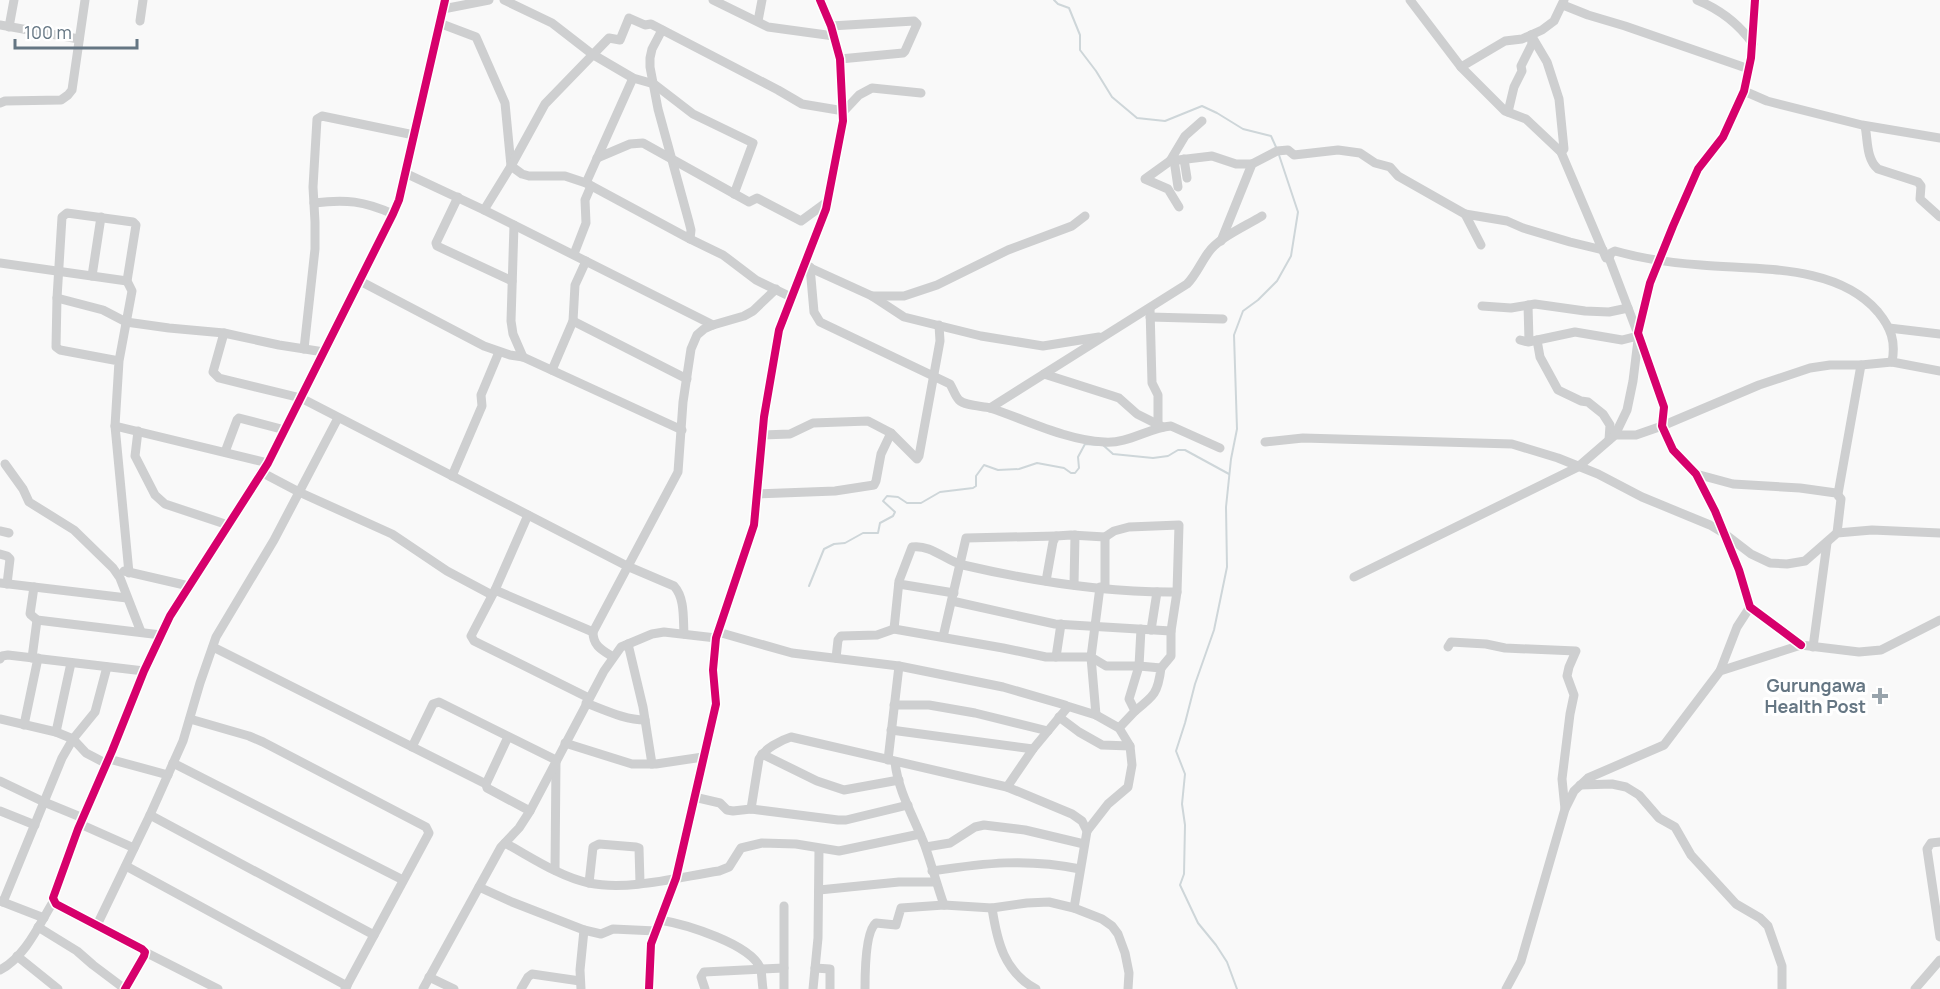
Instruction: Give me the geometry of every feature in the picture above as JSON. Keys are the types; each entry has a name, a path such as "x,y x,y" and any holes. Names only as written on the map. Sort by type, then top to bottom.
{"street":[{"path":"14,0 4,26 79,39"},
{"path":"0,103 61,100 68,95 72,90 85,0"},
{"path":"140,21 143,0"},
{"path":"0,970 17,956 53,902 82,821 144,671 170,616 268,462 393,214 399,200 444,4 489,0"},
{"path":"504,0 552,23 592,54 633,78 654,84 693,114 753,143 734,194"},
{"path":"712,0 768,27 834,36"},
{"path":"758,21 762,0"},
{"path":"649,989 649,950 676,878 716,704 713,670 717,635 752,534 762,435 778,330 807,266 827,202 844,111 840,59 831,26 820,0"},
{"path":"1410,0 1461,67 1505,111 1526,119 1560,152 1606,258 1609,258 1628,308 1664,407 1662,426 1673,450 1696,474 1725,534 1750,607 1801,645 1859,652 1881,650 1940,620"},
{"path":"1697,0 1710,5 1743,29 1753,44"},
{"path":"1354,577 1578,467 1612,437 1627,410 1644,299 1658,261 1698,169 1723,137 1744,91 1753,44 1755,0"},
{"path":"1461,67 1505,41 1522,39 1554,21 1564,2 1588,15 1749,69"},
{"path":"484,210 545,104 609,38 620,40 629,18 645,25 651,24 802,104 844,111"},
{"path":"831,26 914,21 917,24 903,53 840,59"},
{"path":"439,23 474,35 478,40 505,103 511,166 529,176 565,176 588,184 723,255 751,276 791,297"},
{"path":"662,30 650,58 658,109 691,230 690,239"},
{"path":"1508,112 1514,87 1522,71 1521,66 1532,44 1531,35"},
{"path":"1531,35 1547,62 1559,99 1564,149 1560,152"},
{"path":"574,254 586,223 585,200 588,184 597,158 633,78"},
{"path":"844,111 859,94 872,88 921,93"},
{"path":"1744,91 1779,105 1865,126 1940,138"},
{"path":"304,349 315,249 314,164 317,119 319,117 414,135"},
{"path":"1178,187 1176,160 1185,136 1202,121"},
{"path":"1865,126 1869,152 1874,166 1918,182 1921,186 1920,199 1940,217"},
{"path":"597,158 643,143 749,202 757,198 801,221 827,202"},
{"path":"1179,207 1168,189 1145,179 1176,160 1212,156 1236,164 1252,164 1277,151 1288,150 1294,155 1338,150 1360,153 1375,163 1390,167 1398,176 1465,214 1507,221 1523,228 1603,250"},
{"path":"1176,160 1187,178"},
{"path":"1221,241 1252,164"},
{"path":"405,173 574,254 713,325"},
{"path":"458,197 436,243 437,246 512,281"},
{"path":"314,203 354,201 393,214"},
{"path":"119,361 56,347 63,217 67,213 136,224 127,281"},
{"path":"1465,214 1481,245"},
{"path":"872,296 904,296 937,285 1008,250 1072,226 1085,216"},
{"path":"990,408 1105,336 1150,312 1195,277 1208,253 1221,241 1262,216"},
{"path":"92,276 101,217"},
{"path":"514,225 511,321 513,334 523,357"},
{"path":"1609,258 1615,251 1658,261 1767,269 1826,279 1858,295 1871,305 1889,328 1894,344 1892,362"},
{"path":"552,370 573,321 575,285 586,261"},
{"path":"0,263 127,281 130,284 132,291 119,361 115,426 129,573"},
{"path":"807,266 872,296 904,317 981,336 1043,346 1105,336"},
{"path":"807,266 814,312 820,322 950,384 958,400 990,408 1071,436 1104,442 1122,441 1160,425"},
{"path":"360,280 499,352 523,357 682,430"},
{"path":"613,657 594,642 593,632 678,472 691,349 697,335 713,325 753,311 776,289"},
{"path":"57,298 103,310 126,322 224,333 324,352"},
{"path":"1482,306 1511,308 1535,304 1609,312 1628,308"},
{"path":"1528,305 1529,341 1558,390 1588,402 1603,414 1610,425 1612,437"},
{"path":"1150,312 1223,319"},
{"path":"1150,312 1152,382 1158,395 1160,425"},
{"path":"573,321 687,379"},
{"path":"762,435 790,434 813,423 863,421 875,423 891,433 915,458 919,458 940,341 939,325"},
{"path":"1889,328 1940,334"},
{"path":"1529,341 1575,332 1622,340 1638,335"},
{"path":"224,333 213,372 216,376 301,398 627,566 674,586 679,591 682,602 684,634"},
{"path":"452,476 482,406 481,395 499,352"},
{"path":"1612,437 1636,435 1662,426 1759,386 1810,368 1892,362 1940,371"},
{"path":"1265,441 1304,438 1512,444 1558,458 1598,474 1642,497 1710,525 1751,554 1770,563 1805,561 1837,533 1840,500 1838,494 1861,366"},
{"path":"1044,374 1119,398 1137,414 1220,448"},
{"path":"225,452 239,418 285,430"},
{"path":"97,925 183,741 221,627 274,540 338,418"},
{"path":"115,426 268,462"},
{"path":"138,431 135,456 159,500 228,525"},
{"path":"757,495 835,491 874,485 883,447 891,433"},
{"path":"5,464 23,489 28,502 74,530 112,568 120,578 141,632"},
{"path":"261,472 299,492 392,534 447,571 493,593 593,632"},
{"path":"1696,474 1733,484 1800,488 1838,494"},
{"path":"528,515 471,636 474,641 588,701 624,717 645,720"},
{"path":"942,637 966,538 1075,535 1105,537 1114,531 1129,527 1179,525 1177,592 1171,631 1171,656 1161,668 1152,698 1135,711 1119,728"},
{"path":"1837,533 1872,530 1940,533"},
{"path":"1074,585 1075,535"},
{"path":"1046,580 1056,536"},
{"path":"1096,715 1091,657 1103,588 1105,537"},
{"path":"1813,647 1827,543"},
{"path":"894,629 899,584 912,547 920,546 929,549 960,564 1074,585 1177,592"},
{"path":"0,554 10,559 3,583 127,598"},
{"path":"112,568 189,585"},
{"path":"899,584 1061,624 1171,631"},
{"path":"34,587 30,614 37,620 161,635"},
{"path":"1135,711 1129,699 1157,592"},
{"path":"1506,989 1521,962 1565,809 1580,785 1588,778 1664,745 1720,671 1737,627 1750,607"},
{"path":"24,725 35,658 37,620"},
{"path":"1056,657 1061,624"},
{"path":"836,658 838,640 841,636 877,635 894,629 1056,657 1091,657 1106,666 1161,668"},
{"path":"423,989 501,846 519,828 530,811 613,657 621,647 652,634 664,632 717,635 783,652 899,666 1003,687 1096,715 1119,728 1130,746 1132,765 1128,787 1108,804 1087,831 1074,908"},
{"path":"1448,647 1451,642 1486,644 1505,648 1576,651 1567,676 1574,695 1562,779 1565,809"},
{"path":"628,644 645,720 652,765"},
{"path":"1720,671 1801,645"},
{"path":"213,647 486,784 491,792 530,811"},
{"path":"0,659 8,655 144,671"},
{"path":"56,732 71,663"},
{"path":"899,666 891,730 892,761 926,847 944,905"},
{"path":"44,918 2,902 62,758 73,739 95,712 107,667"},
{"path":"412,747 433,704 439,702 556,760"},
{"path":"894,705 929,705 975,713 1047,731"},
{"path":"1007,787 1067,706"},
{"path":"1059,717 1102,745 1130,746"},
{"path":"0,719 56,732 73,739 86,753 168,776"},
{"path":"126,866 346,987 429,833 426,826 263,742 190,719"},
{"path":"891,730 1033,749"},
{"path":"751,809 759,759 762,754 791,736 1007,787 1072,814 1082,821 1087,831"},
{"path":"486,784 508,737"},
{"path":"565,743 633,764 652,765 703,757"},
{"path":"762,754 817,781 844,790 899,780"},
{"path":"555,870 556,760"},
{"path":"173,763 403,880"},
{"path":"0,781 134,848"},
{"path":"1580,785 1612,784 1626,787 1639,795 1659,818 1675,827 1691,855 1736,904 1760,918 1768,926 1782,966 1782,989"},
{"path":"694,797 720,803 733,812 751,809 846,820 908,805"},
{"path":"0,811 35,825"},
{"path":"150,815 374,935"},
{"path":"926,847 950,843 984,825 1017,828 1084,844"},
{"path":"505,843 555,870 589,883 608,885 640,883 719,871 729,867 741,848 754,844 796,844 839,851 920,834"},
{"path":"1940,842 1931,843 1927,849 1940,937"},
{"path":"589,883 593,847 599,844 639,848 640,883"},
{"path":"813,989 819,849"},
{"path":"932,871 986,863 1030,862 1052,863 1080,869"},
{"path":"819,890 899,882 935,882"},
{"path":"479,887 584,930 601,934 613,928 656,931"},
{"path":"53,902 201,985 218,989"},
{"path":"865,989 867,944 873,924 896,925 901,908 944,905 993,908 1049,902 1074,908 1102,919 1112,926 1118,934 1125,953 1129,973 1128,989"},
{"path":"784,906 784,989"},
{"path":"993,908 997,936 1012,971 1036,989"},
{"path":"660,920 695,928 744,951 760,968 763,989"},
{"path":"38,927 77,951 125,989 145,952"},
{"path":"520,989 528,976 532,974 580,985 584,930"},
{"path":"17,956 58,989"},
{"path":"1915,989 1940,960"},
{"path":"705,989 701,977 704,972 784,968"},
{"path":"815,968 830,969 830,989"},
{"path":"429,977 454,989"}],"waterway":[{"path":"1054,0 1069,8 1080,35 1080,50 1112,97 1137,118 1165,121 1202,106 1243,129 1271,136 1276,147"},
{"path":"1237,989 1227,962 1198,923 1180,885 1184,874 1185,825 1182,804 1185,774 1176,751 1195,684 1214,630 1227,567 1226,507 1237,429 1234,335 1243,311 1277,281 1291,256 1298,212 1279,155"},
{"path":"809,586 824,549 834,544 845,543 863,533 878,533 880,523 893,516 895,512 883,501 887,496 898,497 907,503 921,503 940,492 973,488 976,486 976,476 984,465 998,470 1019,469 1037,463 1064,468 1075,473 1079,468 1078,457 1085,444 1098,445"},
{"path":"1103,445 1113,454 1153,458 1185,450 1229,474"}],"cycle path":[{"path":"125,989 145,952 56,904 53,898 78,829 144,671 170,616 268,463 393,214 399,200 445,0"},
{"path":"649,989 651,944 676,878 716,704 713,670 716,638 754,525 764,417 779,330 826,209 843,121 840,59 831,26 820,0"},
{"path":"1755,0 1751,58 1744,91 1723,137 1698,169 1673,226 1650,283 1638,333 1664,407 1662,426 1673,450 1696,474 1715,511 1739,570 1750,607 1801,645"}],"place":[{"name":"Gurungawa Health Post","path":"1880,696"}]}
